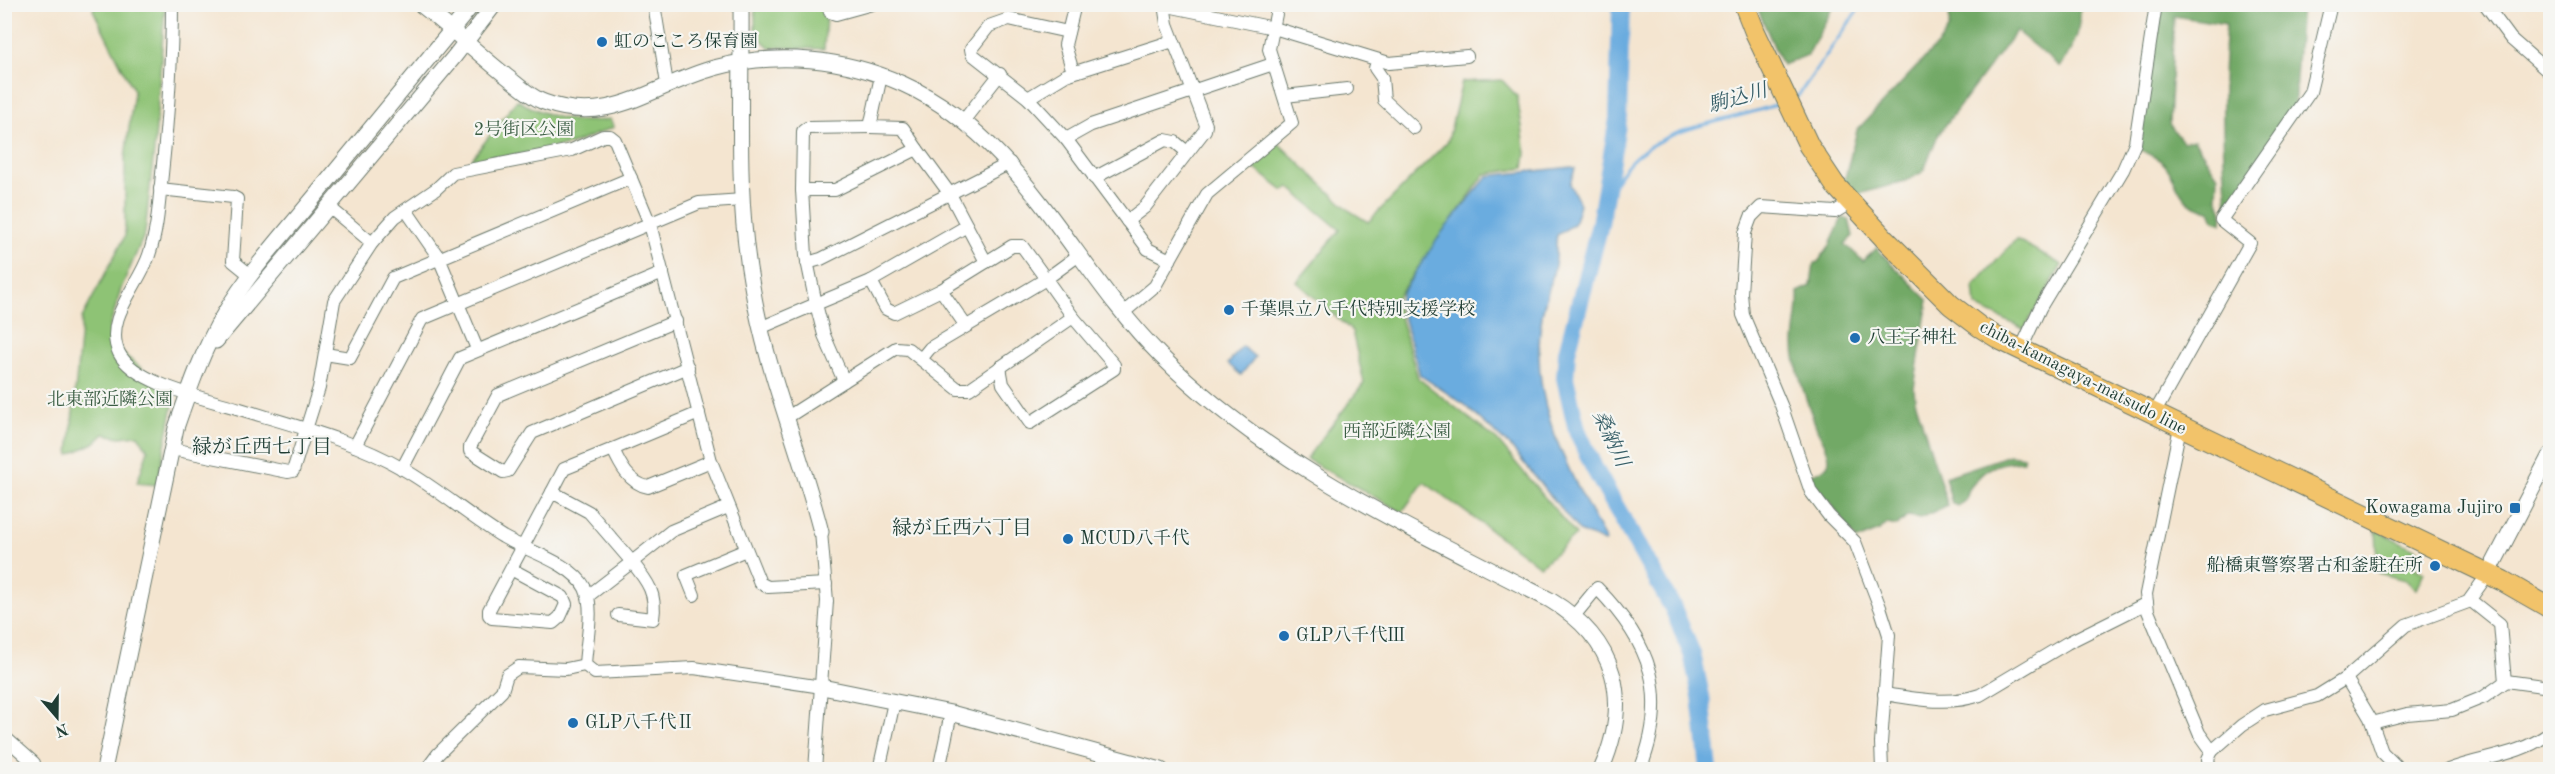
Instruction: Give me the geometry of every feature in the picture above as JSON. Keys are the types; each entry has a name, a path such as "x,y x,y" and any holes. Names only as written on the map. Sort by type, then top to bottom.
{"main road":[{"name":"chiba-kamagaya-matsudo line","path":"1744,4 1819,164 1850,203 1951,304 1980,327 2180,427 2488,574 2550,608"}],"street":[{"path":"172,4 172,80 155,235 149,256 121,310 115,334 118,352 126,364 136,372 188,393 355,446 402,469 504,537 566,569 584,586 588,596 585,664"},
{"path":"420,4 539,100 559,107 582,111 616,107 667,84 715,68 742,63 799,59 856,68 881,76 902,83 945,106 964,120 1010,163 1123,313 1160,355 1259,440 1360,502 1550,600 1574,616 1586,628 1601,649 1612,673 1616,692 1616,731 1601,770"},
{"path":"104,770 172,448 188,393 222,316 249,274 453,31 473,4"},
{"path":"205,352 232,323 495,4"},
{"path":"654,4 667,84"},
{"path":"741,4 742,200 746,252 760,328 821,532 826,584 822,687 815,770"},
{"path":"828,4 830,12 836,14 872,4"},
{"path":"1073,72 1065,45 1075,4"},
{"path":"1123,313 1155,286 1207,194 1292,123 1269,49 1278,4"},
{"path":"2021,349 2040,308 2123,170 2135,143 2156,4"},
{"path":"2154,414 2250,243 2221,220 2310,92 2331,4"},
{"path":"2485,4 2511,39 2550,73"},
{"path":"1127,221 1145,207 1205,130 1206,125 1173,41 1162,5 1214,10 1389,63 1467,56"},
{"path":"1068,32 1009,19 989,26 971,49 972,54 1028,98 1066,140 1148,249 1170,260"},
{"path":"1028,98 1073,72 1173,41"},
{"path":"1378,60 1375,68 1382,78 1384,100 1414,128"},
{"path":"1066,140 1091,124 1273,64"},
{"path":"964,120 1000,74"},
{"path":"870,128 881,76"},
{"path":"1285,96 1347,89"},
{"path":"844,381 824,335 807,263 802,190 803,131 807,128 903,128 950,194 986,262"},
{"path":"172,448 288,472 295,467 319,388 334,301 372,243 395,217 436,189 453,173 572,150 603,136 610,136 615,140 650,224 711,461 728,507 763,586 826,584"},
{"path":"1094,177 1165,140 1175,142 1187,152"},
{"path":"802,190 835,190 917,149"},
{"path":"807,263 821,259 1010,163"},
{"path":"325,354 350,358 393,278 631,178"},
{"path":"160,189 237,199 233,261 249,274"},
{"path":"355,446 422,320 699,203 742,200"},
{"path":"1850,203 1835,212 1761,207 1751,217 1745,233 1741,293 1743,315 1781,405 1811,492 1829,516 1855,542 1889,635 1881,743 1882,770"},
{"path":"328,206 372,243"},
{"path":"406,210 439,258 477,349"},
{"path":"760,328 871,281 967,226"},
{"path":"871,281 889,313 894,313 941,290 1018,244 1022,246 1073,317 1114,364 1114,369 1030,423 1003,384 1000,368"},
{"path":"921,359 930,348 1046,279 1079,255"},
{"path":"402,469 460,358 663,273"},
{"path":"941,290 966,326"},
{"path":"786,418 896,348 908,349 964,390 969,389 1073,317"},
{"path":"676,321 498,395 470,451 503,472 508,471 532,433 688,367"},
{"path":"511,569 563,597 566,604 560,617 553,623 492,618 489,610 564,469 699,412"},
{"path":"2180,427 2146,594 2148,610 2199,733 2212,751"},
{"path":"613,449 622,469 642,486 648,487 711,461"},
{"path":"2210,770 2208,759 2212,751 2241,725 2260,713 2317,696 2346,678 2406,625 2458,607 2470,600 2488,574 2550,455"},
{"path":"552,492 590,512 646,580 656,603 653,619 618,615"},
{"path":"588,596 671,531 728,507"},
{"path":"694,595 686,575 746,550"},
{"path":"1574,616 1597,588 1616,607 1634,632 1649,664 1655,702 1651,743 1640,770"},
{"path":"2470,600 2500,624 2506,681"},
{"path":"1884,694 1940,703 1980,695 2077,638 2147,603"},
{"path":"585,664 595,673 694,668 822,687 951,713 1161,770"},
{"path":"426,770 438,754 502,691 507,675 519,667 566,669 585,664"},
{"path":"2346,678 2372,723 2382,752 2400,770"},
{"path":"2372,723 2407,714 2452,710 2484,697 2506,681 2550,687"},
{"path":"879,770 894,702"},
{"path":"939,770 951,713"},
{"path":"2448,770 2467,762 2511,754 2532,745 2550,733"},
{"path":"4,740 8,740 34,763 33,770"}],"green space":[{"name":"北東部近隣公園","path":"95,5 165,5 155,141 145,233 121,289 110,326 112,345 175,395 157,485 137,483 148,450 138,435 120,437 104,434 94,443 69,455 82,318 125,236 125,158 134,91 93,10"},
{"path":"822,5 826,15 824,49 769,47 755,34 755,6"},
{"path":"1756,5 1834,5 1808,55 1782,65"},
{"path":"1950,5 2080,5 2078,31 2070,52 2060,67 2016,31 1938,135 1923,172 1905,181 1856,195 1844,182 1857,130 1940,42 1949,28"},
{"path":"2160,5 2301,5 2294,109 2227,206 2223,115 2226,24 2174,16 2169,124 2183,142 2194,140 2218,176 2217,196 2223,211 2222,223 2214,220 2210,210 2191,204 2185,199 2163,162 2137,148"},
{"name":"西部近隣公園","path":"1502,80 1517,96 1526,153 1524,168 1485,174 1395,300 1418,378 1497,440 1576,535 1540,566 1424,482 1402,512 1306,459 1364,383 1352,331 1297,282 1340,230 1289,187 1284,191 1250,165 1278,143 1350,211 1368,222 1448,141 1462,82"},
{"name":"2号街区公園","path":"517,100 539,111 562,118 585,121 610,119 614,127 572,144 467,165"},
{"path":"1842,218 1849,219 1853,236 1845,244 1863,261 1878,247 1880,252 1928,300 1914,388 1915,400 1948,506 1920,518 1908,516 1897,526 1887,524 1879,531 1857,540 1829,501 1815,490 1809,475 1825,468 1829,455 1805,396 1794,353 1798,292 1811,286 1814,263 1818,262 1830,245"},
{"path":"2016,239 2062,265 2024,329 1976,306 1974,286"},
{"path":"2010,455 2024,457 2024,461 2009,462 1990,468 1970,488 1967,499 1958,506 1952,504 1945,477"},
{"path":"2376,530 2423,553 2416,567 2424,572 2416,589 2405,580 2378,573"}],"water":[{"path":"1575,168 1570,184 1580,204 1574,224 1557,235 1555,265 1542,316 1539,347 1540,377 1554,433 1578,487 1606,541 1604,542 1579,531 1510,446 1462,403 1420,375 1399,302 1402,293 1442,232 1488,176"},
{"path":"1242,346 1255,357 1241,375 1228,364"}],"waterway":[{"name":"桑納川","path":"1621,4 1618,119 1600,224 1567,352 1565,378 1577,430 1594,468 1673,608 1692,654 1701,696 1709,770"},
{"name":"駒込川","path":"1794,97 1798,96 1862,4"},
{"name":"駒込川","path":"1603,200 1629,163 1656,143 1690,129 1780,103"}],"place":[{"name":"虹のこころ保育園","path":"602,42"},
{"name":"千葉県立八千代特別支援学校","path":"1229,310"},
{"name":"八王子神社","path":"1855,338"},
{"name":"Kowagama Jujiro","path":"2515,508"},
{"name":"MCUD八千代","path":"1068,539"},
{"name":"船橋東警察署古和釜駐在所","path":"2435,566"},
{"name":"GLP八千代Ⅲ","path":"1284,636"},
{"name":"GLP八千代Ⅱ","path":"573,723"}],"district":[{"name":"緑が丘西七丁目","path":"262,448"},
{"name":"緑が丘西六丁目","path":"962,529"}]}
